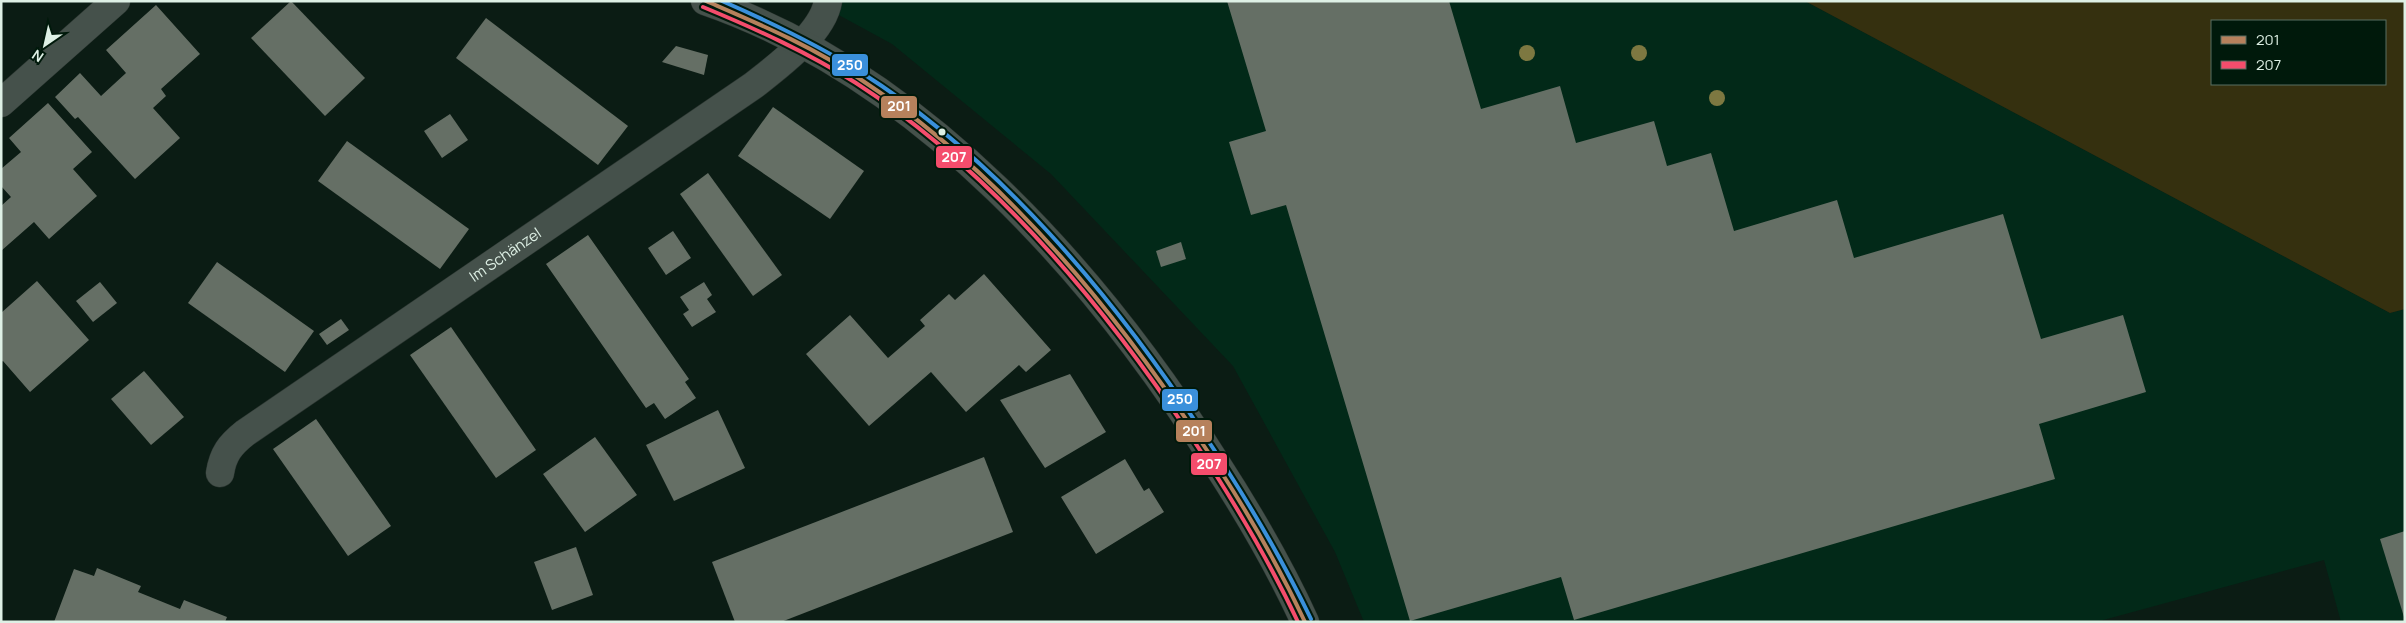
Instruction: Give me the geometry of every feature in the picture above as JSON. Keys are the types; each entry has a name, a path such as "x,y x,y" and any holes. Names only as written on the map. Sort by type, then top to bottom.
{"street":[{"path":"1,103 116,1"},
{"path":"705,1 755,22 802,45 856,77 920,122 985,178 1025,217 1093,291 1191,422 1250,517 1305,622"},
{"name":"Im Schänzel","path":"220,473 222,459 230,444 245,433 754,86 802,45 821,20 828,1"}],"shaded area":[{"path":"813,1 1805,1 2390,313 2405,309 2405,622 2341,622 2324,560 2096,622 1364,622 1335,552 1233,366 1051,174 892,44"},
{"path":"1805,1 2405,1 2405,309 2390,313"}],"building":[{"path":"291,1 365,78 325,116 251,38"},
{"path":"1227,1 1449,1 1481,109 1560,86 1576,143 1654,121 1667,166 1711,153 1734,231 1837,200 1854,258 2003,214 2041,339 2123,315 2146,392 2039,424 2055,479 1574,620 1561,577 1410,621 1286,205 1251,215 1229,142 1266,131"},
{"path":"156,5 200,54 161,89 166,96 153,108 180,138 135,179 78,117 75,119 55,97 80,73 101,96 126,73 106,50"},
{"path":"486,18 628,126 598,165 456,58"},
{"path":"676,46 708,55 704,75 662,62"},
{"path":"48,103 92,152 73,169 97,196 49,239 34,222 1,251 1,206 11,197 1,186 1,169 21,152 9,138"},
{"path":"773,107 864,171 830,219 738,156"},
{"path":"450,114 468,140 442,158 424,131"},
{"path":"347,141 469,229 440,269 318,181"},
{"path":"708,173 782,275 753,296 680,194"},
{"path":"673,231 691,258 666,275 648,248"},
{"path":"588,235 689,379 685,382 696,398 665,419 654,403 646,408 546,264"},
{"path":"1181,242 1186,259 1161,267 1156,251"},
{"path":"217,262 314,331 285,372 188,303"},
{"path":"984,274 1051,350 1026,372 1019,365 966,412 931,372 869,426 806,354 850,315 888,358 925,326 920,320 949,294 955,300"},
{"path":"37,281 89,340 30,392 3,361 1,362 1,313"},
{"path":"100,282 117,303 93,322 76,301"},
{"path":"704,282 712,295 707,299 716,312 692,327 683,314 689,310 680,297"},
{"path":"341,319 349,330 327,345 319,334"},
{"path":"451,327 536,450 496,478 410,355"},
{"path":"144,371 184,417 151,445 111,399"},
{"path":"1070,374 1106,432 1045,468 1000,400"},
{"path":"718,410 745,468 674,501 646,445"},
{"path":"316,419 391,526 348,556 273,449"},
{"path":"595,437 637,495 585,532 543,474"},
{"path":"984,457 1013,532 781,622 735,622 712,562"},
{"path":"1125,459 1144,491 1149,488 1164,512 1096,554 1061,497"},
{"path":"2405,531 2405,617 2404,617 2380,539"},
{"path":"576,547 593,595 552,610 534,562"},
{"path":"97,568 141,586 138,592 180,609 184,600 227,617 225,622 54,622 74,569 94,576"}],"transit line":[{"name":"201","path":"706,1 804,46 860,79 958,153 1046,239 1125,334 1196,434 1254,526 1281,573 1305,622"},
{"name":"250","path":"722,1 776,25 828,52 912,108 960,146 1006,188 1050,234 1130,330 1201,430 1259,523 1311,619"},
{"name":"207","path":"703,7 781,42 819,61 856,83 906,118 953,156 1041,242 1119,336 1156,385 1190,435 1247,526 1274,573 1298,622"}]}
